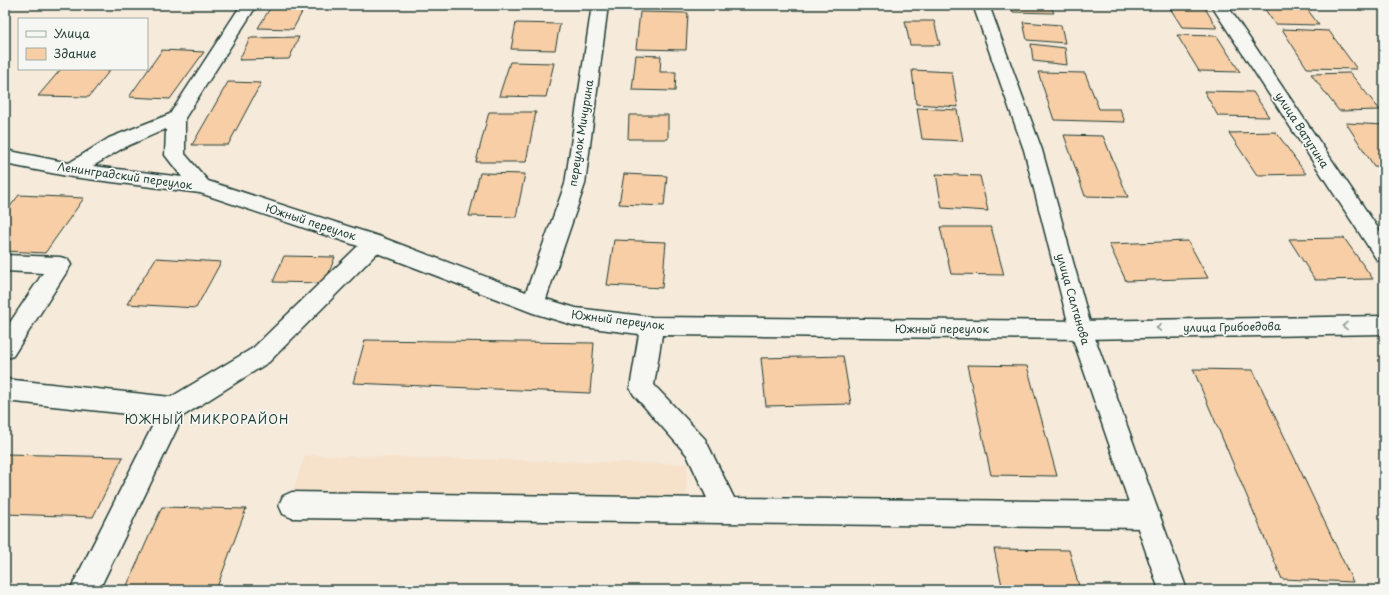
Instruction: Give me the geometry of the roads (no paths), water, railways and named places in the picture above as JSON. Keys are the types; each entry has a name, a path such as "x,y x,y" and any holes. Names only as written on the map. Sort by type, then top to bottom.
{"street":[{"path":"72,170 116,143 176,118 249,5"},
{"name":"переулок Мичурина","path":"533,304 575,184 600,5"},
{"name":"улица Салтанова","path":"981,5 1033,150 1081,330 1145,515 1173,590"},
{"name":"улица Ватутина","path":"1219,5 1384,254"},
{"name":"Ленинградский переулок","path":"176,118 175,155 201,186"},
{"name":"Ленинградский переулок","path":"5,157 72,170 201,186"},
{"name":"Южный переулок","path":"201,186 374,243 533,304 576,317 652,326 1081,330"},
{"path":"84,590 174,408 261,356 374,243"},
{"path":"5,263 60,265 5,349"},
{"name":"улица Грибоедова","path":"1081,330 1384,325"},
{"path":"652,326 642,388 696,447 726,511"},
{"path":"5,390 174,408"},
{"path":"292,505 1145,515"}],"district":[{"name":"ЮЖНЫЙ МИКРОРАЙОН","path":"207,420"}]}
